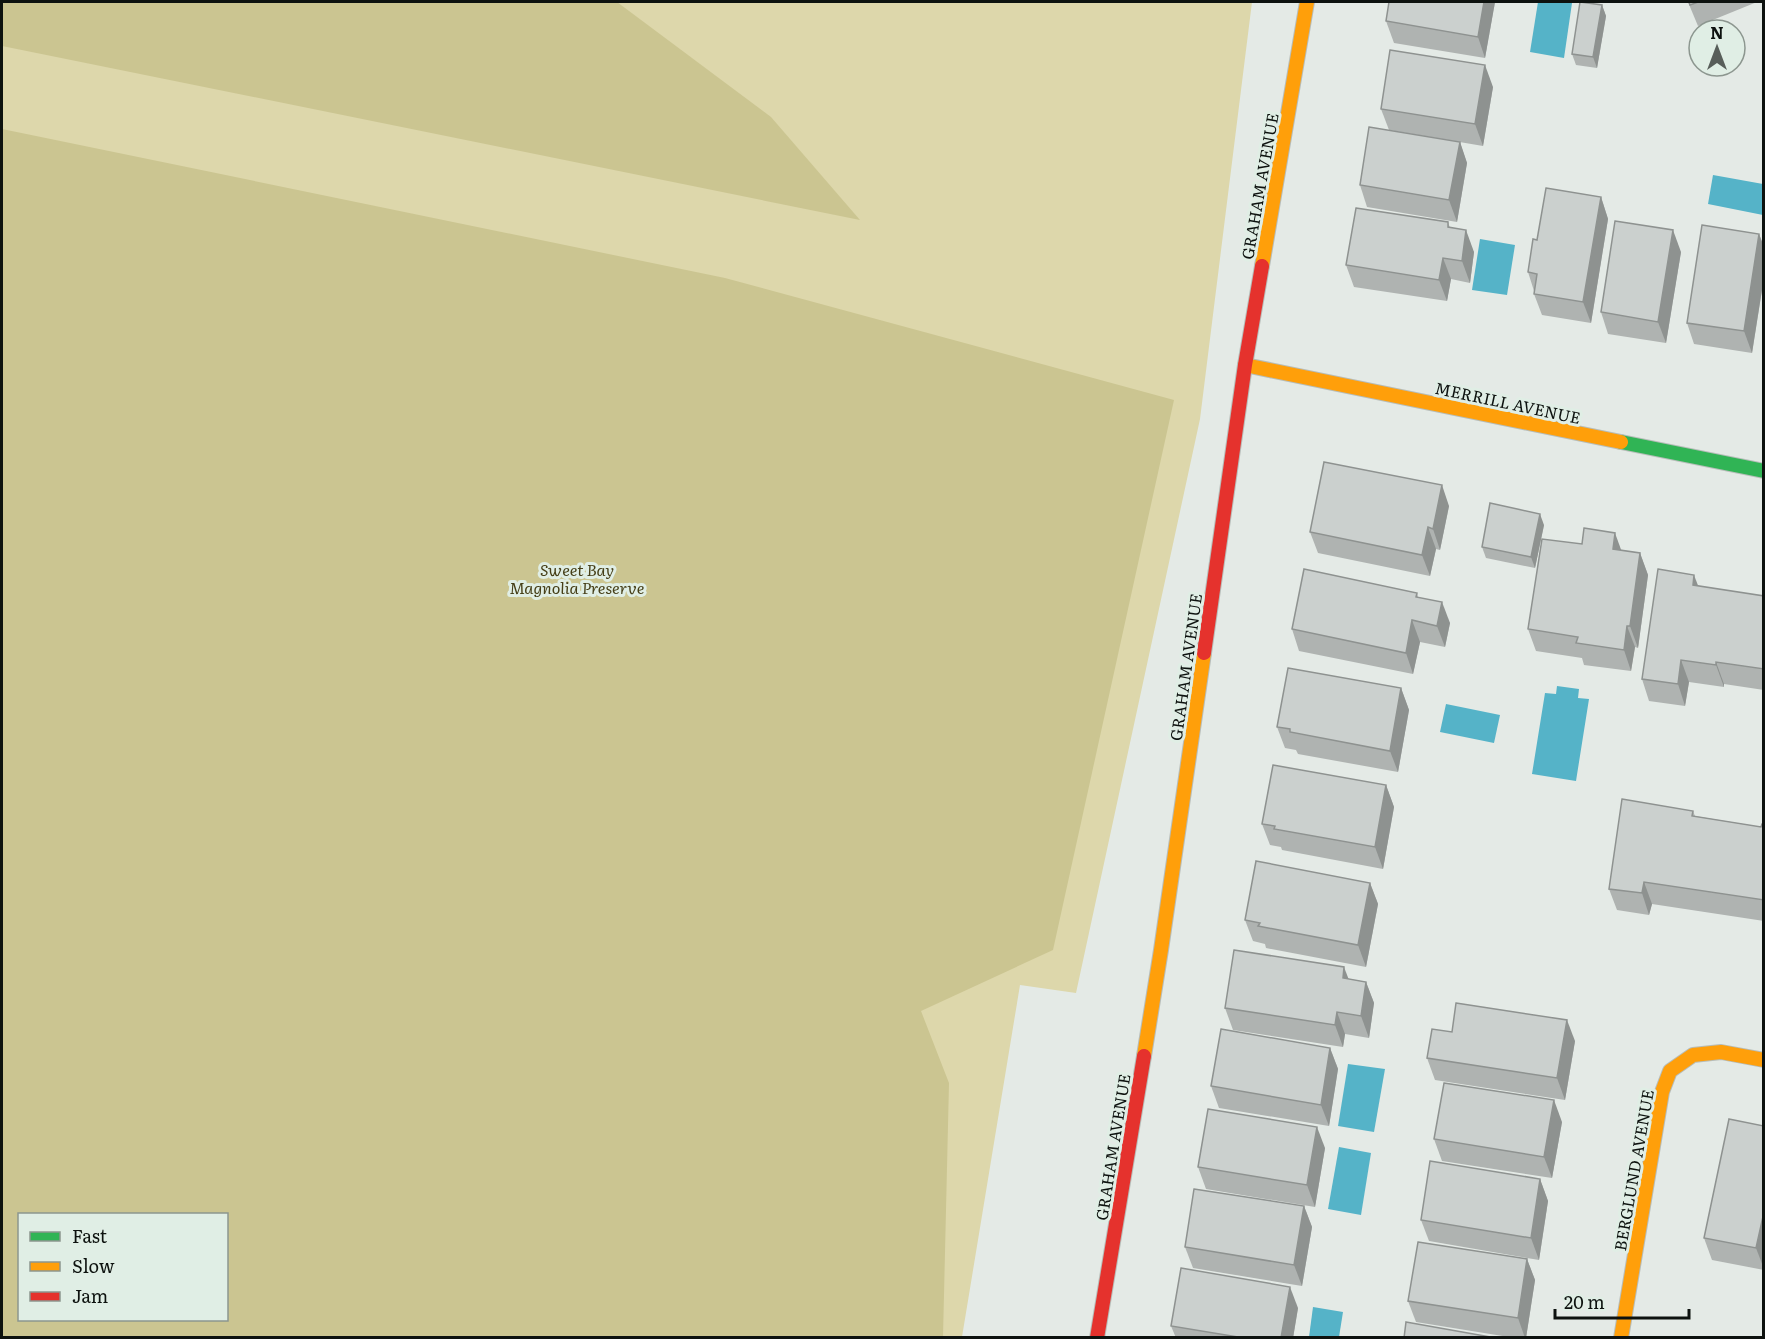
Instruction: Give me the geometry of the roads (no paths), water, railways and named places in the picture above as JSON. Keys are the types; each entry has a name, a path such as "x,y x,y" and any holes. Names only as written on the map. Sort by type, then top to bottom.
{"street":[{"name":"GRAHAM AVENUE","path":"1097,1338 1161,950 1245,365 1307,2"},
{"name":"MERRILL AVENUE","path":"1245,365 1764,471"},
{"name":"BERGLUND AVENUE","path":"1621,1338 1662,1092 1670,1071 1693,1055 1721,1052 1764,1060"}],"water":[{"path":"1538,2 1572,3 1564,58 1530,52"},
{"path":"1713,175 1763,184 1763,215 1708,204"},
{"path":"1480,239 1515,245 1507,295 1472,290"},
{"path":"1557,686 1579,689 1578,698 1589,699 1576,781 1532,774 1545,693 1556,694"},
{"path":"1446,704 1500,715 1494,743 1440,732"},
{"path":"1348,1064 1385,1069 1374,1132 1338,1126"},
{"path":"1339,1147 1371,1153 1361,1215 1328,1209"},
{"path":"1313,1307 1343,1312 1339,1337 1309,1337"}],"park label":[{"name":"Sweet Bay Magnolia Preserve","path":"577,578"}]}
